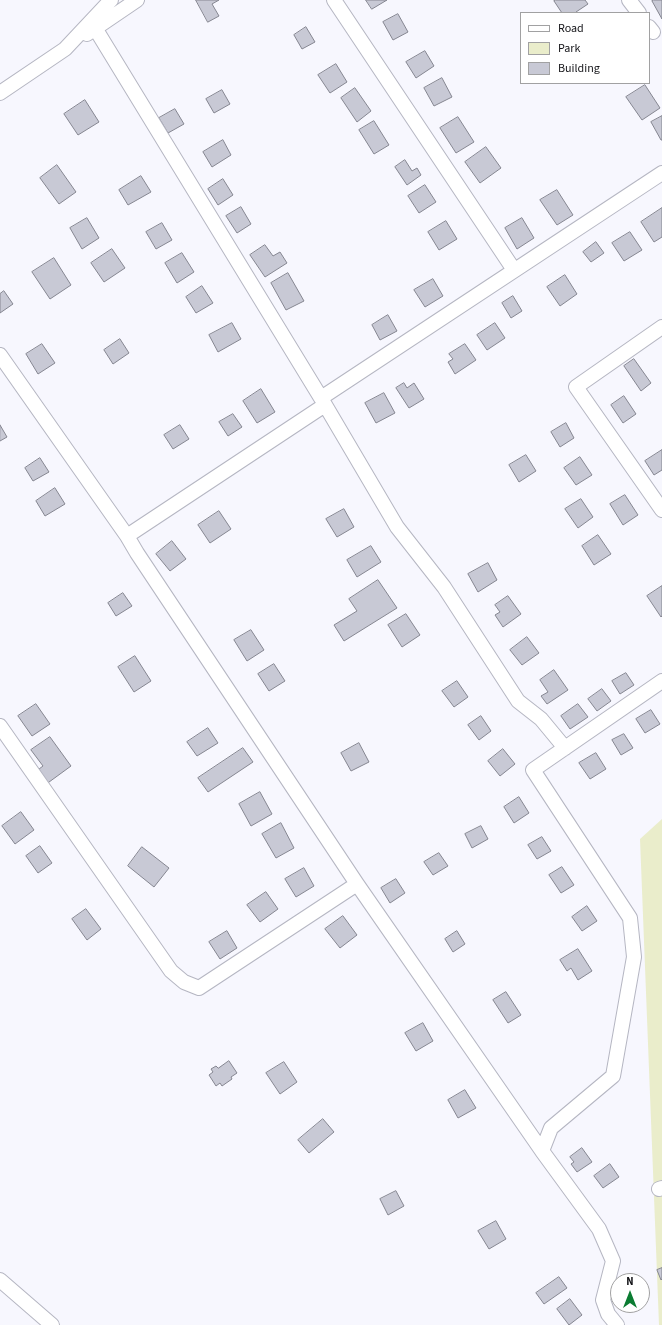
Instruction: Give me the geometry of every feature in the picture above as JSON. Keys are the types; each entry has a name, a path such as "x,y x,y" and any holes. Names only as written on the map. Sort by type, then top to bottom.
{"street":[{"path":"65,49 111,0"},
{"path":"0,93 137,0"},
{"path":"334,0 514,270"},
{"path":"629,0 638,12"},
{"path":"95,28 323,401 397,527 444,587 518,701 541,719 565,748"},
{"path":"127,536 514,270 662,173"},
{"path":"662,327 576,387 662,510"},
{"path":"0,355 127,536 357,884 542,1151 599,1229 613,1261 603,1300 608,1314 617,1325"},
{"path":"542,1151 552,1128 613,1076 634,957 630,918 533,770 662,681"},
{"path":"0,726 171,970 184,982 199,988 357,884"},
{"path":"0,1280 50,1325"}],"green space":[{"path":"662,819 662,1325 659,1325 640,839"}],"building":[{"path":"196,0 219,0 212,4 219,16 208,22"},
{"path":"366,0 387,0 372,9"},
{"path":"585,0 588,4 576,12 561,12 554,1"},
{"path":"662,0 662,19 652,1"},
{"path":"398,14 408,32 393,40 383,22"},
{"path":"306,27 315,42 302,49 294,35"},
{"path":"425,51 434,66 416,78 406,62"},
{"path":"336,64 347,82 330,93 318,75"},
{"path":"442,78 452,97 434,106 424,88"},
{"path":"645,85 660,108 642,120 626,97"},
{"path":"355,88 371,111 357,122 341,98"},
{"path":"222,90 230,104 214,113 206,99"},
{"path":"85,100 99,122 78,135 64,114"},
{"path":"175,109 184,124 168,133 159,118"},
{"path":"662,116 662,140 661,140 651,122"},
{"path":"458,117 474,142 456,153 440,128"},
{"path":"374,121 389,145 374,154 359,130"},
{"path":"223,140 231,155 212,167 203,152"},
{"path":"486,147 501,168 480,183 465,162"},
{"path":"405,160 412,171 417,168 421,175 407,185 395,167"},
{"path":"57,165 76,192 59,204 40,178"},
{"path":"141,176 151,192 128,205 119,190"},
{"path":"223,179 233,195 218,205 208,189"},
{"path":"425,185 436,202 419,213 408,196"},
{"path":"557,190 573,215 557,225 540,200"},
{"path":"241,207 251,224 237,233 226,216"},
{"path":"662,208 662,237 654,242 641,222"},
{"path":"87,218 99,238 82,249 70,228"},
{"path":"522,218 534,238 517,249 505,228"},
{"path":"446,221 457,239 439,250 428,232"},
{"path":"162,223 172,240 156,249 146,232"},
{"path":"630,232 642,250 624,261 612,243"},
{"path":"596,242 604,253 591,262 583,252"},
{"path":"265,245 273,256 280,252 287,263 265,277 250,255"},
{"path":"112,249 125,268 104,282 91,263"},
{"path":"182,253 194,272 177,283 165,263"},
{"path":"54,258 71,285 50,299 32,272"},
{"path":"288,273 304,301 286,310 271,283"},
{"path":"565,275 577,294 560,306 547,287"},
{"path":"433,279 443,296 425,307 414,290"},
{"path":"202,286 213,303 196,313 186,297"},
{"path":"4,291 13,304 0,313 0,294"},
{"path":"513,296 522,311 511,318 502,303"},
{"path":"388,315 397,331 380,340 372,325"},
{"path":"232,323 241,339 218,352 209,335"},
{"path":"495,323 505,338 487,350 477,335"},
{"path":"120,339 129,353 113,364 104,350"},
{"path":"42,344 55,363 38,374 26,354"},
{"path":"465,344 476,360 455,374 448,362 453,359 449,354"},
{"path":"634,359 651,383 641,391 624,366"},
{"path":"404,383 407,388 414,383 424,399 409,408 396,388"},
{"path":"261,389 275,412 257,423 243,401"},
{"path":"384,393 395,413 376,423 365,403"},
{"path":"624,396 636,414 623,423 611,405"},
{"path":"233,414 242,427 228,436 219,422"},
{"path":"566,423 574,438 560,447 551,432"},
{"path":"0,425 7,437 0,441"},
{"path":"180,425 189,439 173,449 164,435"},
{"path":"662,450 662,470 654,475 645,461"},
{"path":"526,455 536,471 519,482 509,465"},
{"path":"580,457 592,475 576,485 564,468"},
{"path":"40,458 49,472 33,481 25,468"},
{"path":"55,488 65,504 45,516 36,501"},
{"path":"625,495 638,515 623,525 610,504"},
{"path":"581,499 593,517 578,528 565,509"},
{"path":"344,509 354,527 337,537 326,519"},
{"path":"219,511 231,529 210,543 198,525"},
{"path":"598,535 611,554 594,565 582,546"},
{"path":"172,541 186,559 170,571 156,554"},
{"path":"371,546 381,562 357,577 347,560"},
{"path":"488,563 497,580 478,592 468,574"},
{"path":"378,580 397,608 344,641 334,625 357,611 349,599"},
{"path":"662,586 662,616 661,617 647,596"},
{"path":"123,593 132,606 116,616 108,603"},
{"path":"508,596 521,614 503,627 495,615 500,612 495,605"},
{"path":"406,614 420,635 402,647 388,625"},
{"path":"251,630 264,650 247,661 234,640"},
{"path":"527,637 539,653 522,665 510,650"},
{"path":"135,656 151,681 134,692 118,667"},
{"path":"274,664 285,681 269,691 258,674"},
{"path":"554,670 568,690 547,704 541,696 548,692 540,680"},
{"path":"626,673 634,685 620,694 612,681"},
{"path":"457,681 468,697 454,707 442,691"},
{"path":"602,689 611,701 597,711 588,699"},
{"path":"36,704 50,724 32,736 18,716"},
{"path":"578,704 588,717 570,729 561,716"},
{"path":"651,710 660,724 645,733 636,719"},
{"path":"481,716 491,731 479,740 468,725"},
{"path":"208,728 218,743 197,756 187,742"},
{"path":"624,734 633,748 621,755 612,740"},
{"path":"50,737 71,766 45,785 35,772 43,766 31,750"},
{"path":"359,743 369,762 351,771 341,753"},
{"path":"243,748 253,762 208,792 198,778"},
{"path":"503,749 515,764 500,776 488,761"},
{"path":"596,753 606,769 590,779 579,763"},
{"path":"260,792 272,814 251,826 239,804"},
{"path":"519,797 529,813 514,823 504,807"},
{"path":"21,812 34,830 15,844 2,826"},
{"path":"281,823 294,848 276,858 262,834"},
{"path":"481,826 488,839 472,848 465,834"},
{"path":"542,837 551,851 537,859 528,845"},
{"path":"40,846 52,863 38,873 26,856"},
{"path":"142,847 169,868 154,887 128,866"},
{"path":"439,853 448,866 433,875 424,862"},
{"path":"562,867 574,885 561,893 549,875"},
{"path":"304,868 314,886 296,897 285,879"},
{"path":"396,879 405,893 390,903 381,888"},
{"path":"266,892 278,909 260,922 247,905"},
{"path":"587,906 597,921 582,931 572,917"},
{"path":"86,909 101,929 87,940 72,919"},
{"path":"343,916 357,935 340,948 325,929"},
{"path":"227,931 237,948 220,959 209,942"},
{"path":"457,931 465,944 453,952 445,939"},
{"path":"578,949 592,971 578,980 571,968 567,971 560,960"},
{"path":"506,992 521,1015 508,1023 493,1000"},
{"path":"423,1023 433,1041 416,1051 405,1033"},
{"path":"229,1061 237,1073 231,1077 232,1079 222,1086 220,1083 216,1086 209,1075 213,1072 211,1069 216,1066 218,1068"},
{"path":"284,1062 297,1082 280,1094 266,1073"},
{"path":"465,1090 476,1108 458,1118 448,1100"},
{"path":"323,1119 334,1132 309,1153 298,1140"},
{"path":"582,1148 592,1162 577,1172 571,1164 574,1162 570,1157"},
{"path":"610,1164 619,1177 603,1188 594,1176"},
{"path":"396,1191 404,1206 388,1215 380,1199"},
{"path":"496,1221 506,1239 489,1249 478,1231"},
{"path":"662,1268 662,1279 661,1280 657,1270"},
{"path":"559,1277 567,1288 544,1304 536,1293"},
{"path":"570,1299 582,1315 569,1325 557,1309"}]}
